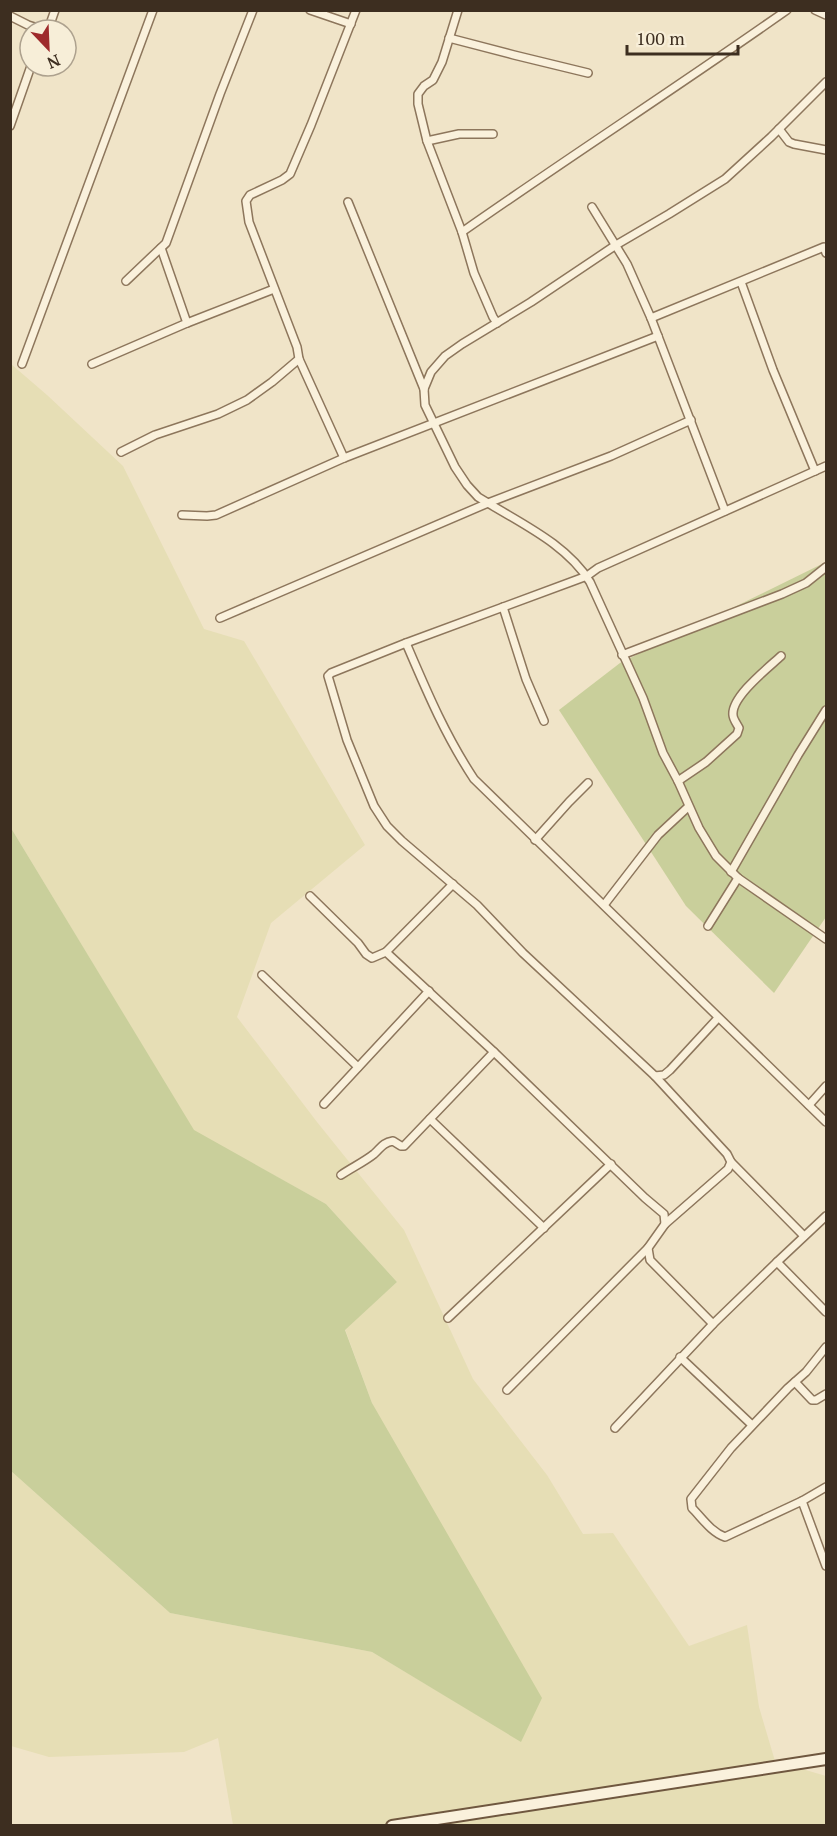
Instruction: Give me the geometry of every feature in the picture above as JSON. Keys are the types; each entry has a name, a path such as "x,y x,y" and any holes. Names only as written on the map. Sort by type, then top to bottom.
{"main road":[{"path":"392,1826 826,1759"}],"street":[{"path":"22,364 153,10"},
{"path":"126,281 166,243 253,10"},
{"path":"310,10 351,24"},
{"path":"344,458 299,359 297,347 249,222 246,197 290,174 356,10"},
{"path":"458,10 436,75 418,94 418,104 427,141 462,232 474,273 497,323"},
{"path":"462,232 691,78 787,10"},
{"path":"815,10 826,15"},
{"path":"449,38 588,73"},
{"path":"10,126 27,78"},
{"path":"424,389 431,372 445,356 616,245 724,179 826,82"},
{"path":"779,129 789,142 826,150"},
{"path":"427,141 459,134 493,134"},
{"path":"348,202 424,389 425,405 455,467 478,497 556,545 587,576 644,699 663,753 688,807 716,856 738,878 826,938"},
{"path":"592,207 627,264 651,318 725,511"},
{"path":"161,248 187,323"},
{"path":"651,318 713,291 826,249"},
{"path":"741,282 773,370 815,471"},
{"path":"92,364 274,289"},
{"path":"182,515 216,515 344,458 658,336"},
{"path":"121,452 155,435 218,414 247,400 299,359"},
{"path":"219,618 488,503 611,456 691,420"},
{"path":"804,1236 731,1162 727,1154 655,1076 523,953 477,905 387,826 374,806 347,740 328,676 330,673 406,643 587,576 598,568 826,466"},
{"path":"622,655 782,594 806,583 826,567"},
{"path":"503,607 526,679 544,721"},
{"path":"406,643 453,747 474,779 826,1122"},
{"path":"678,782 706,762 737,734 739,728 732,716 734,706 749,686 781,656"},
{"path":"731,872 826,710"},
{"path":"535,840 588,783"},
{"path":"604,906 658,836 688,807"},
{"path":"708,926 738,878"},
{"path":"310,896 372,958 386,951 453,884"},
{"path":"386,951 664,1214 665,1224"},
{"path":"262,975 358,1067"},
{"path":"324,1104 429,991"},
{"path":"655,1076 664,1075 670,1070 718,1018"},
{"path":"341,1175 375,1153 387,1142 393,1141 404,1146 494,1052"},
{"path":"809,1106 826,1086"},
{"path":"430,1119 544,1228"},
{"path":"507,1390 648,1248 665,1224 728,1169 731,1162"},
{"path":"448,1318 611,1164"},
{"path":"615,1428 680,1357 826,1216"},
{"path":"648,1248 650,1260 713,1324"},
{"path":"777,1262 826,1312"},
{"path":"826,1347 806,1372 752,1425 699,1487 691,1499 692,1508 714,1533 725,1537 802,1501 826,1487"},
{"path":"680,1357 752,1425"},
{"path":"795,1382 812,1400 826,1394"},
{"path":"802,1501 826,1566"}],"shaded area":[{"path":"11,364 123,466 204,629 244,641 365,845 271,923 237,1017 317,1122 404,1230 473,1379 547,1475 583,1534 613,1533 689,1646 747,1625 759,1707 775,1761 826,1776 826,1825 233,1825 218,1738 184,1752 49,1757 11,1746 11,1471 170,1613 372,1652 521,1741 372,1403 345,1329 397,1282 326,1204 194,1131 11,828"}],"green space":[{"path":"826,562 826,917 774,993 686,906 559,710 620,663"},
{"path":"11,828 194,1130 326,1204 397,1282 345,1330 372,1403 542,1698 521,1742 372,1652 170,1613 11,1471"}]}
